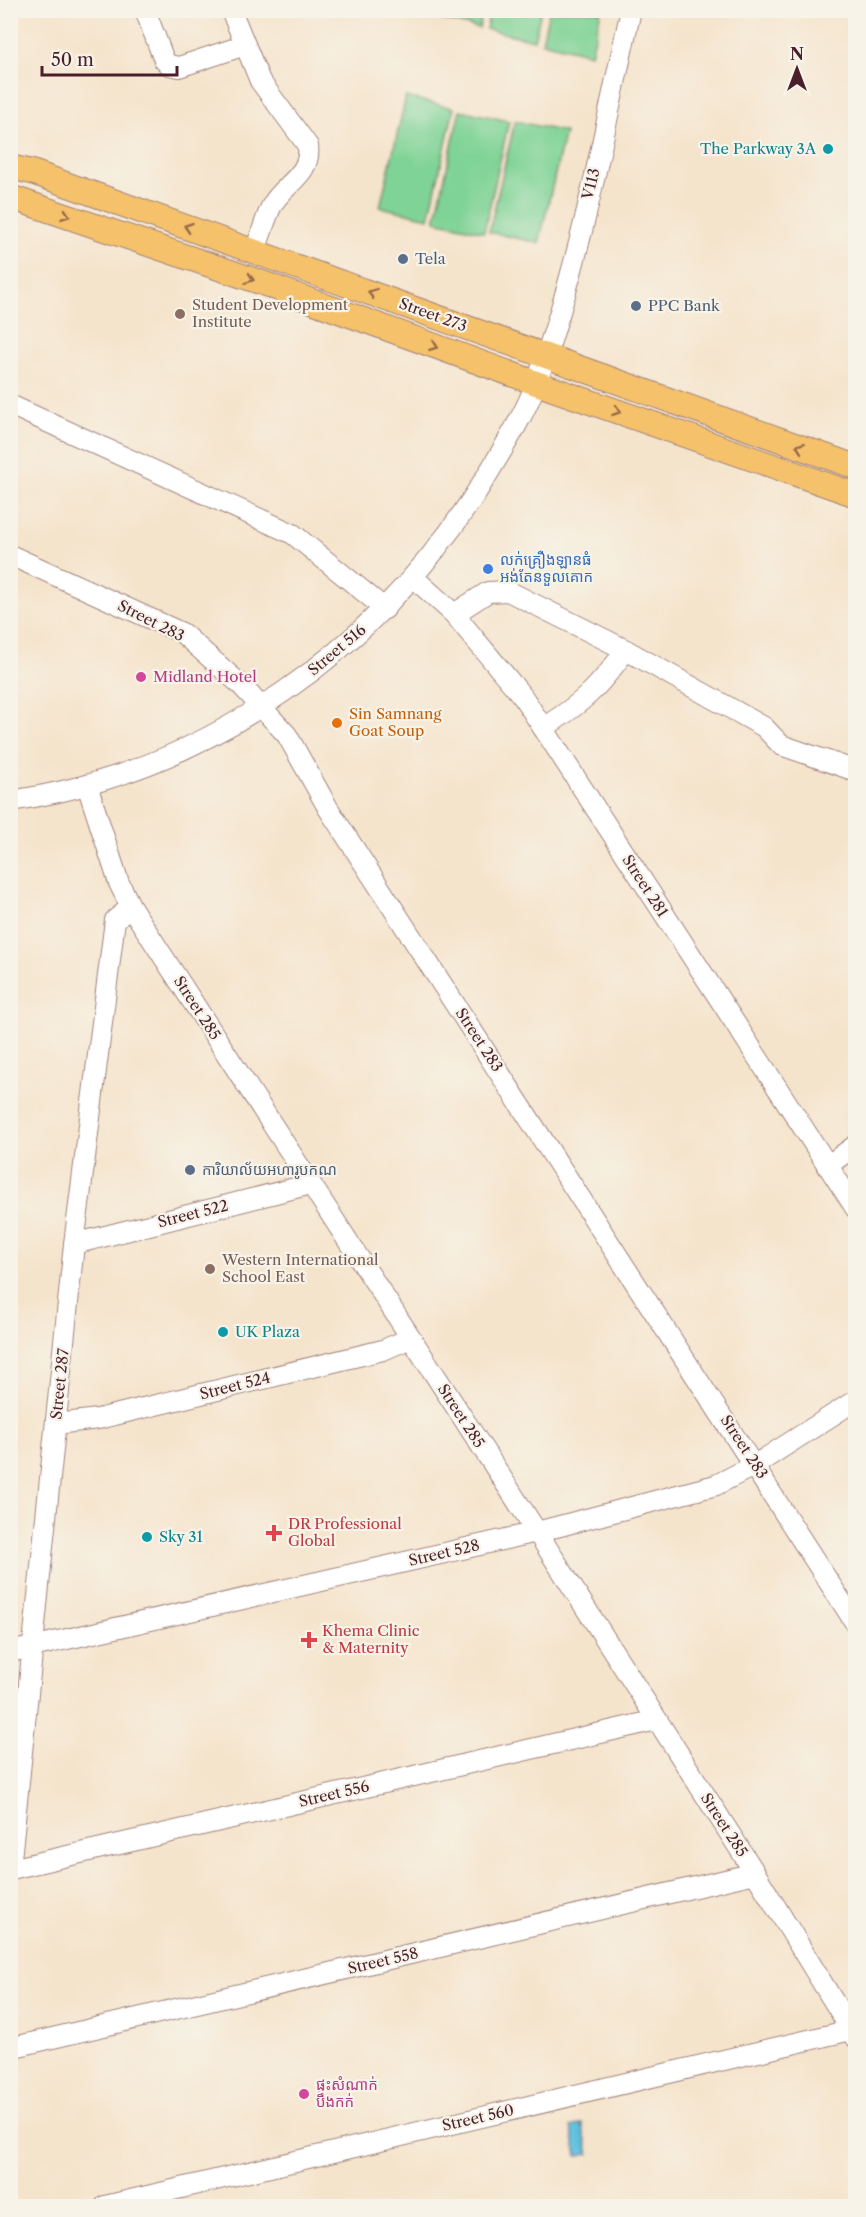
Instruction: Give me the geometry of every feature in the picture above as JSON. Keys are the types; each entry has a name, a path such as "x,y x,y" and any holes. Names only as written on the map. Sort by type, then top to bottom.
{"main road":[{"name":"Street 273","path":"10,167 32,172 255,250 855,466"},
{"name":"Street 273","path":"10,197 257,281 536,383 855,495"}],"street":[{"path":"145,10 164,60 169,65 179,67 245,45"},
{"path":"231,10 260,81 308,146 309,157 304,168 273,204 255,250"},
{"name":"V113","path":"545,356 563,300 630,10"},
{"name":"Street 516","path":"10,801 87,785 181,751 262,708 330,659 385,609 414,578 461,518 501,452 536,383 545,356"},
{"path":"10,405 293,534 385,609"},
{"name":"Street 283","path":"10,555 182,633 241,685 287,735 328,808 755,1465 855,1624"},
{"name":"Street 281","path":"414,578 454,614 523,697 855,1209"},
{"path":"454,614 488,592 508,591 626,650 764,727 781,745 855,771"},
{"path":"543,728 579,705 598,688 626,650"},
{"name":"Street 285","path":"87,785 119,883 131,907 537,1532 755,1873 853,2034"},
{"name":"Street 287","path":"10,1869 74,1244 115,920 131,907"},
{"path":"827,1166 855,1145"},
{"name":"Street 522","path":"74,1244 311,1184"},
{"name":"Street 524","path":"56,1424 98,1419 383,1350 411,1338"},
{"name":"Street 528","path":"10,1652 537,1532 716,1485 755,1465 855,1401"},
{"name":"Street 556","path":"10,1869 657,1720"},
{"name":"Street 558","path":"10,2048 755,1873"},
{"name":"Street 560","path":"105,2206 853,2034"}],"green space":[{"path":"431,10 483,11 479,28 430,17"},
{"path":"490,11 541,11 534,40 486,29"},
{"path":"549,11 601,11 591,54 542,42"},
{"path":"406,97 454,108 429,218 380,207"},
{"path":"460,110 509,121 484,232 435,221"},
{"path":"515,121 565,132 539,243 489,232"}],"water":[{"path":"582,2124 589,2154 577,2156 571,2127"}],"place":[{"name":"The Parkway 3A","path":"828,149"},
{"name":"Tela","path":"403,259"},
{"name":"PPC Bank","path":"636,306"},
{"name":"Student Development Institute","path":"180,314"},
{"name":"លក់គ្រឿងឡានធំ អង់តែនទួលគោក","path":"488,569"},
{"name":"Midland Hotel","path":"141,677"},
{"name":"Sin Samnang Goat Soup","path":"337,723"},
{"name":"ការិយាល័យអហារូបកណ","path":"190,1170"},
{"name":"Western International School East","path":"210,1269"},
{"name":"UK Plaza","path":"223,1332"},
{"name":"DR Professional Global","path":"274,1533"},
{"name":"Sky 31","path":"147,1537"},
{"name":"Khema Clinic & Maternity","path":"309,1640"},
{"name":"ផ្ទះសំណាក់ បឹងកក់","path":"304,2094"}]}
